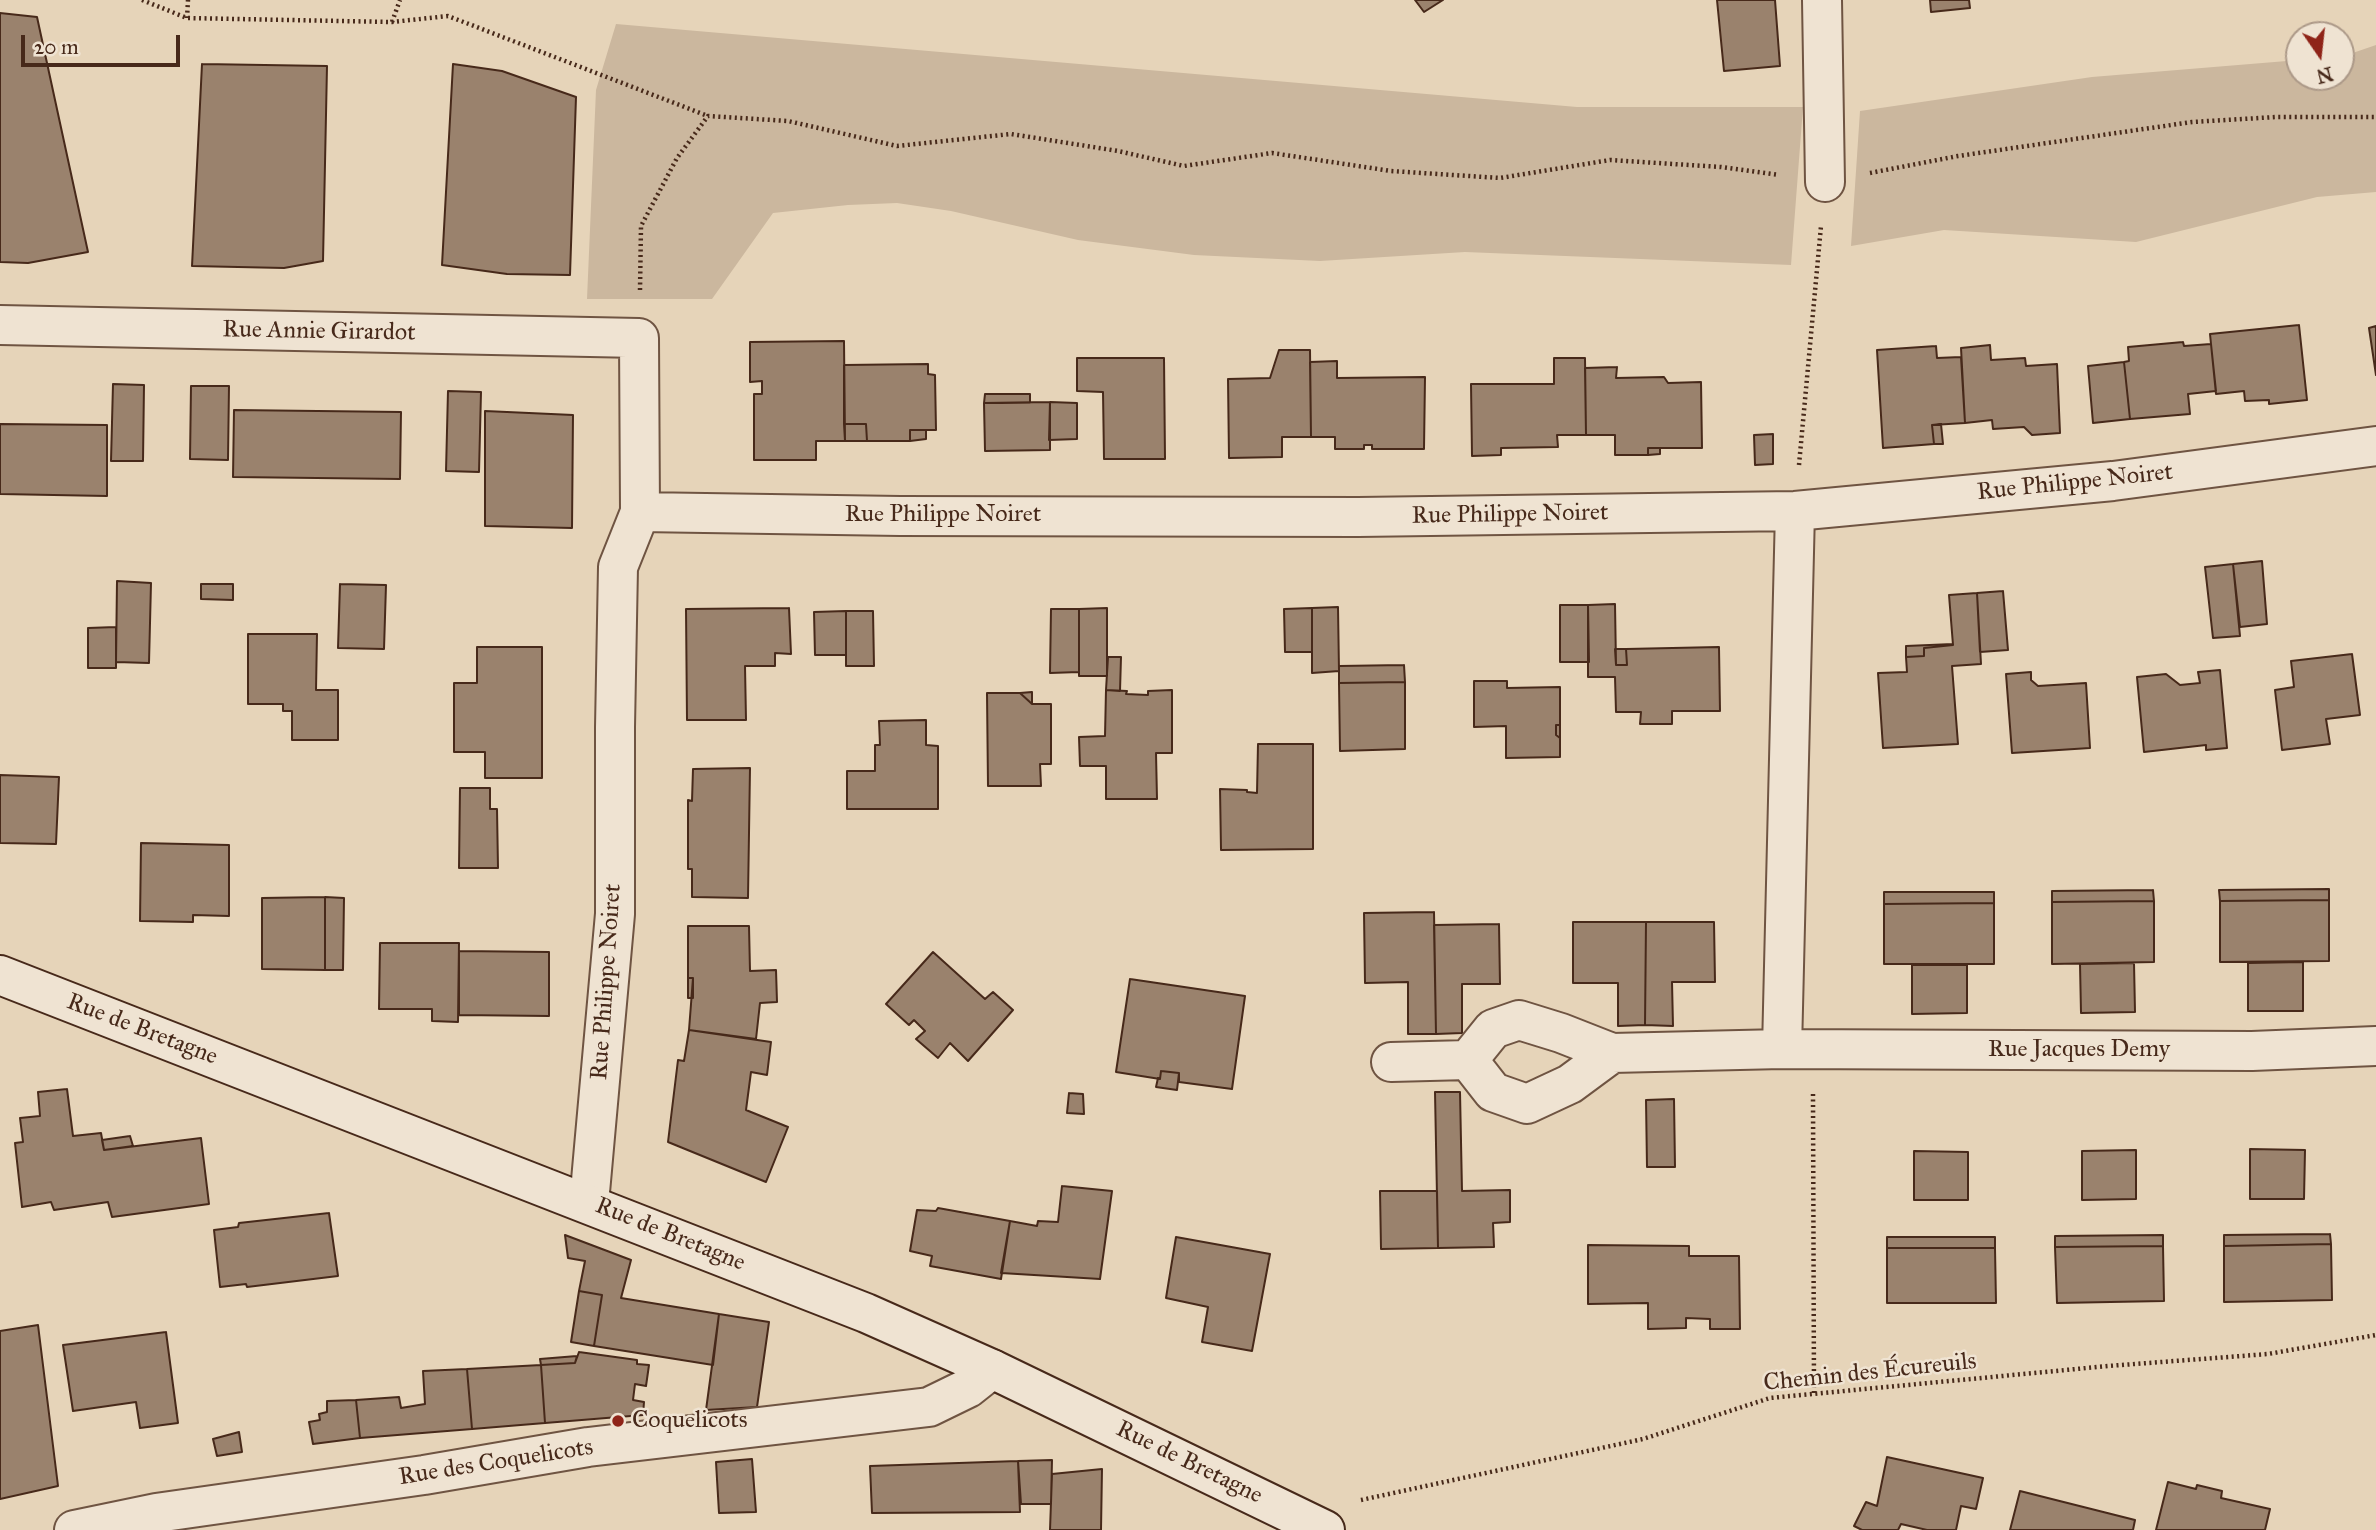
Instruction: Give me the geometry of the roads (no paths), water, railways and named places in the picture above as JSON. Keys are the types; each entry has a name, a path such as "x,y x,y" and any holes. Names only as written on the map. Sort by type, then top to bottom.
{"street":[{"path":"1822,0 1825,182"},
{"name":"Rue Annie Girardot","path":"0,325 639,338"},
{"name":"Rue Philippe Noiret","path":"589,1203 615,914 618,567 640,512 639,338"},
{"name":"Rue Philippe Noiret","path":"640,512 900,516 1358,517 1795,512 2113,481 2376,446"},
{"path":"1795,512 1797,1050"},
{"name":"Rue de Bretagne","path":"0,975 866,1313 992,1369 1310,1522"},
{"name":"Rue Jacques Demy","path":"1468,1060 1493,1029 1519,1020 1561,1033 1612,1054 1797,1050 2252,1051 2376,1046"},
{"path":"1391,1062 1468,1060 1493,1092 1527,1104 1570,1084 1612,1054"},
{"name":"Rue des Coquelicots","path":"74,1530 158,1521 588,1447 929,1407 968,1388 992,1369"}],"place":[{"name":"Coquelicots","path":"618,1421"}]}
